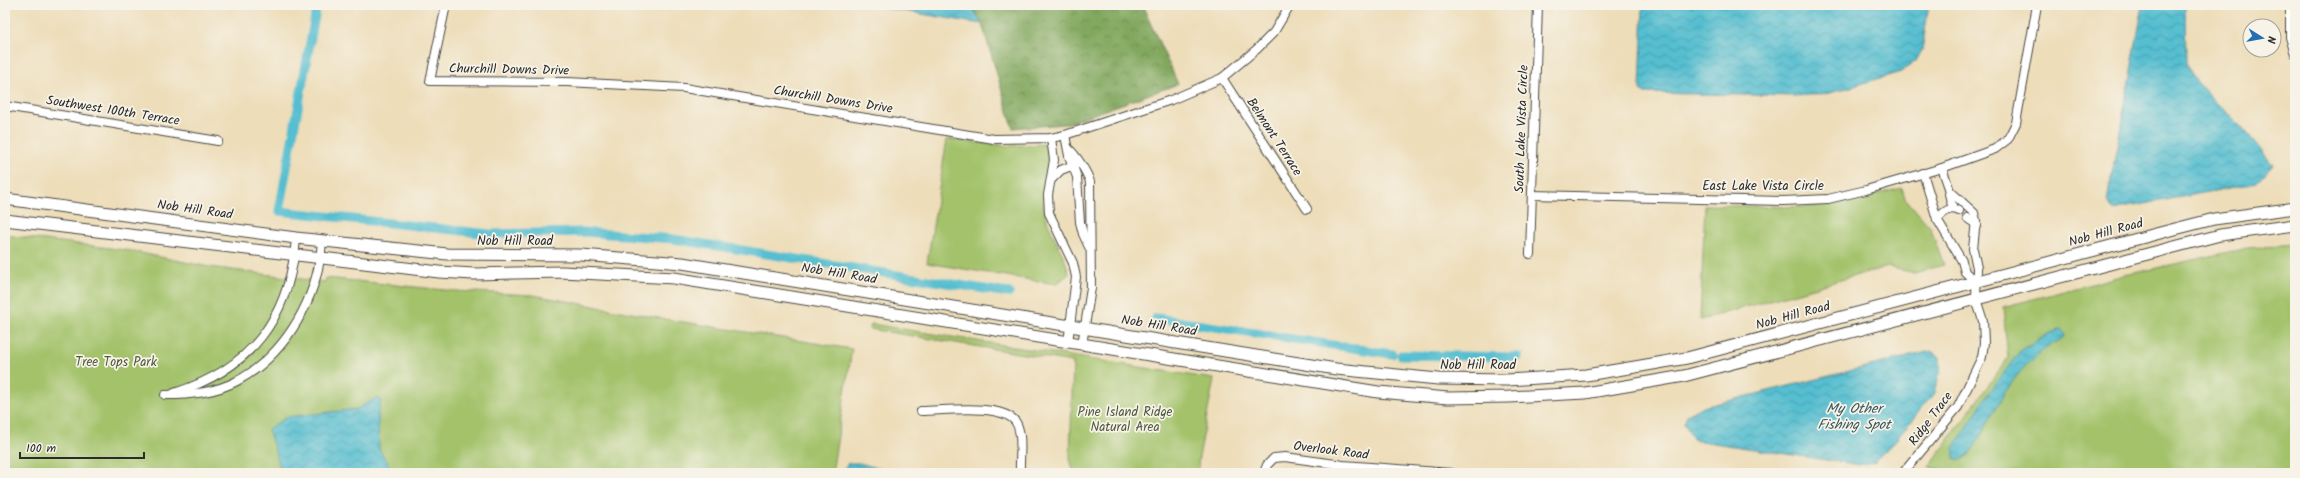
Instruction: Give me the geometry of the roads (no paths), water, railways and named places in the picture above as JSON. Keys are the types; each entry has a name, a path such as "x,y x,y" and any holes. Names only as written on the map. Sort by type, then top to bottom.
{"main road":[{"name":"Nob Hill Road","path":"5,199 296,238 447,254 581,255 682,263 1336,369 1399,377 1438,379 1544,379 1586,375 1687,358 2214,219 2295,208"},
{"path":"5,220 295,256 439,272 474,274 562,272 674,278 1378,392 1448,398 1509,398 1585,393 1684,376 2220,236 2295,225"}],"street":[{"name":"Churchill Downs Drive","path":"446,5 430,81 567,82 684,88 994,139 1051,138 1065,135 1171,100 1222,78 1257,49 1274,32 1290,5"},
{"name":"South Lake Vista Circle","path":"1530,254 1538,5"},
{"name":"East Lake Vista Circle","path":"1532,195 1798,200 1828,198 1866,190 1942,168 1995,149 2008,139 2016,123 2037,5"},
{"path":"2290,5 2290,37 2295,54"},
{"name":"Belmont Terrace","path":"1222,78 1307,209"},
{"name":"Southwest 100th Terrace","path":"5,106 218,141"},
{"path":"1065,135 1069,149 1074,153 1083,234 1089,247"},
{"path":"1051,138 1054,160 1048,195 1049,213 1073,263 1076,277 1068,343"},
{"path":"1051,180 1061,170 1075,164 1087,170 1090,182 1090,288 1082,345"},
{"path":"1937,219 1946,210 1956,210 1949,194 1950,191 1942,168"},
{"path":"1923,173 1937,219 1962,261 1965,272 1976,282"},
{"path":"1950,191 1974,213 1977,225"},
{"path":"1967,218 1977,225"},
{"name":"Ridge Trace","path":"1903,473 1958,407 1982,357 1984,343 1983,321 1976,299 1976,268 1973,249 1977,225"},
{"path":"296,238 295,256 276,316 262,338 229,368 201,384 165,395 194,395 215,390 236,381 254,370 286,337 310,296 321,259 322,240"},
{"path":"922,411 985,410 1004,414 1015,422 1019,435 1020,473"},
{"name":"Overlook Road","path":"1264,473 1266,465 1274,458 1285,457 1350,466 1452,473"}],"water":[{"path":"867,5 971,5 982,24"},
{"path":"1643,5 1929,5 1922,50 1916,61 1901,72 1830,93 1796,96 1645,93 1640,90"},
{"path":"2143,5 2185,5 2186,63 2202,88 2242,127 2273,165 2256,183 2112,210 2107,201"},
{"path":"2061,330 2065,334 2063,338 2044,350 2018,375 2008,389 1970,454 1961,460 1954,460 1954,448 1983,401 2020,351 2052,332"},
{"name":"My Other Fishing Spot","path":"1931,351 1940,357 1940,372 1934,393 1895,441 1875,461 1859,465 1694,440 1684,423 1687,415 1699,408"},
{"path":"376,398 381,400 378,413 379,449 394,473 282,473 268,429 287,417 357,409"},
{"path":"848,463 859,463 898,473 842,473"}],"waterway":[{"path":"317,5 279,211 490,234 584,232 673,239 1009,293"},
{"path":"1156,318 1392,354"},
{"path":"1401,355 1518,357"}],"park label":[{"name":"Tree Tops Park","path":"116,362"},
{"name":"Pine Island Ridge Natural Area","path":"1125,420"}]}
